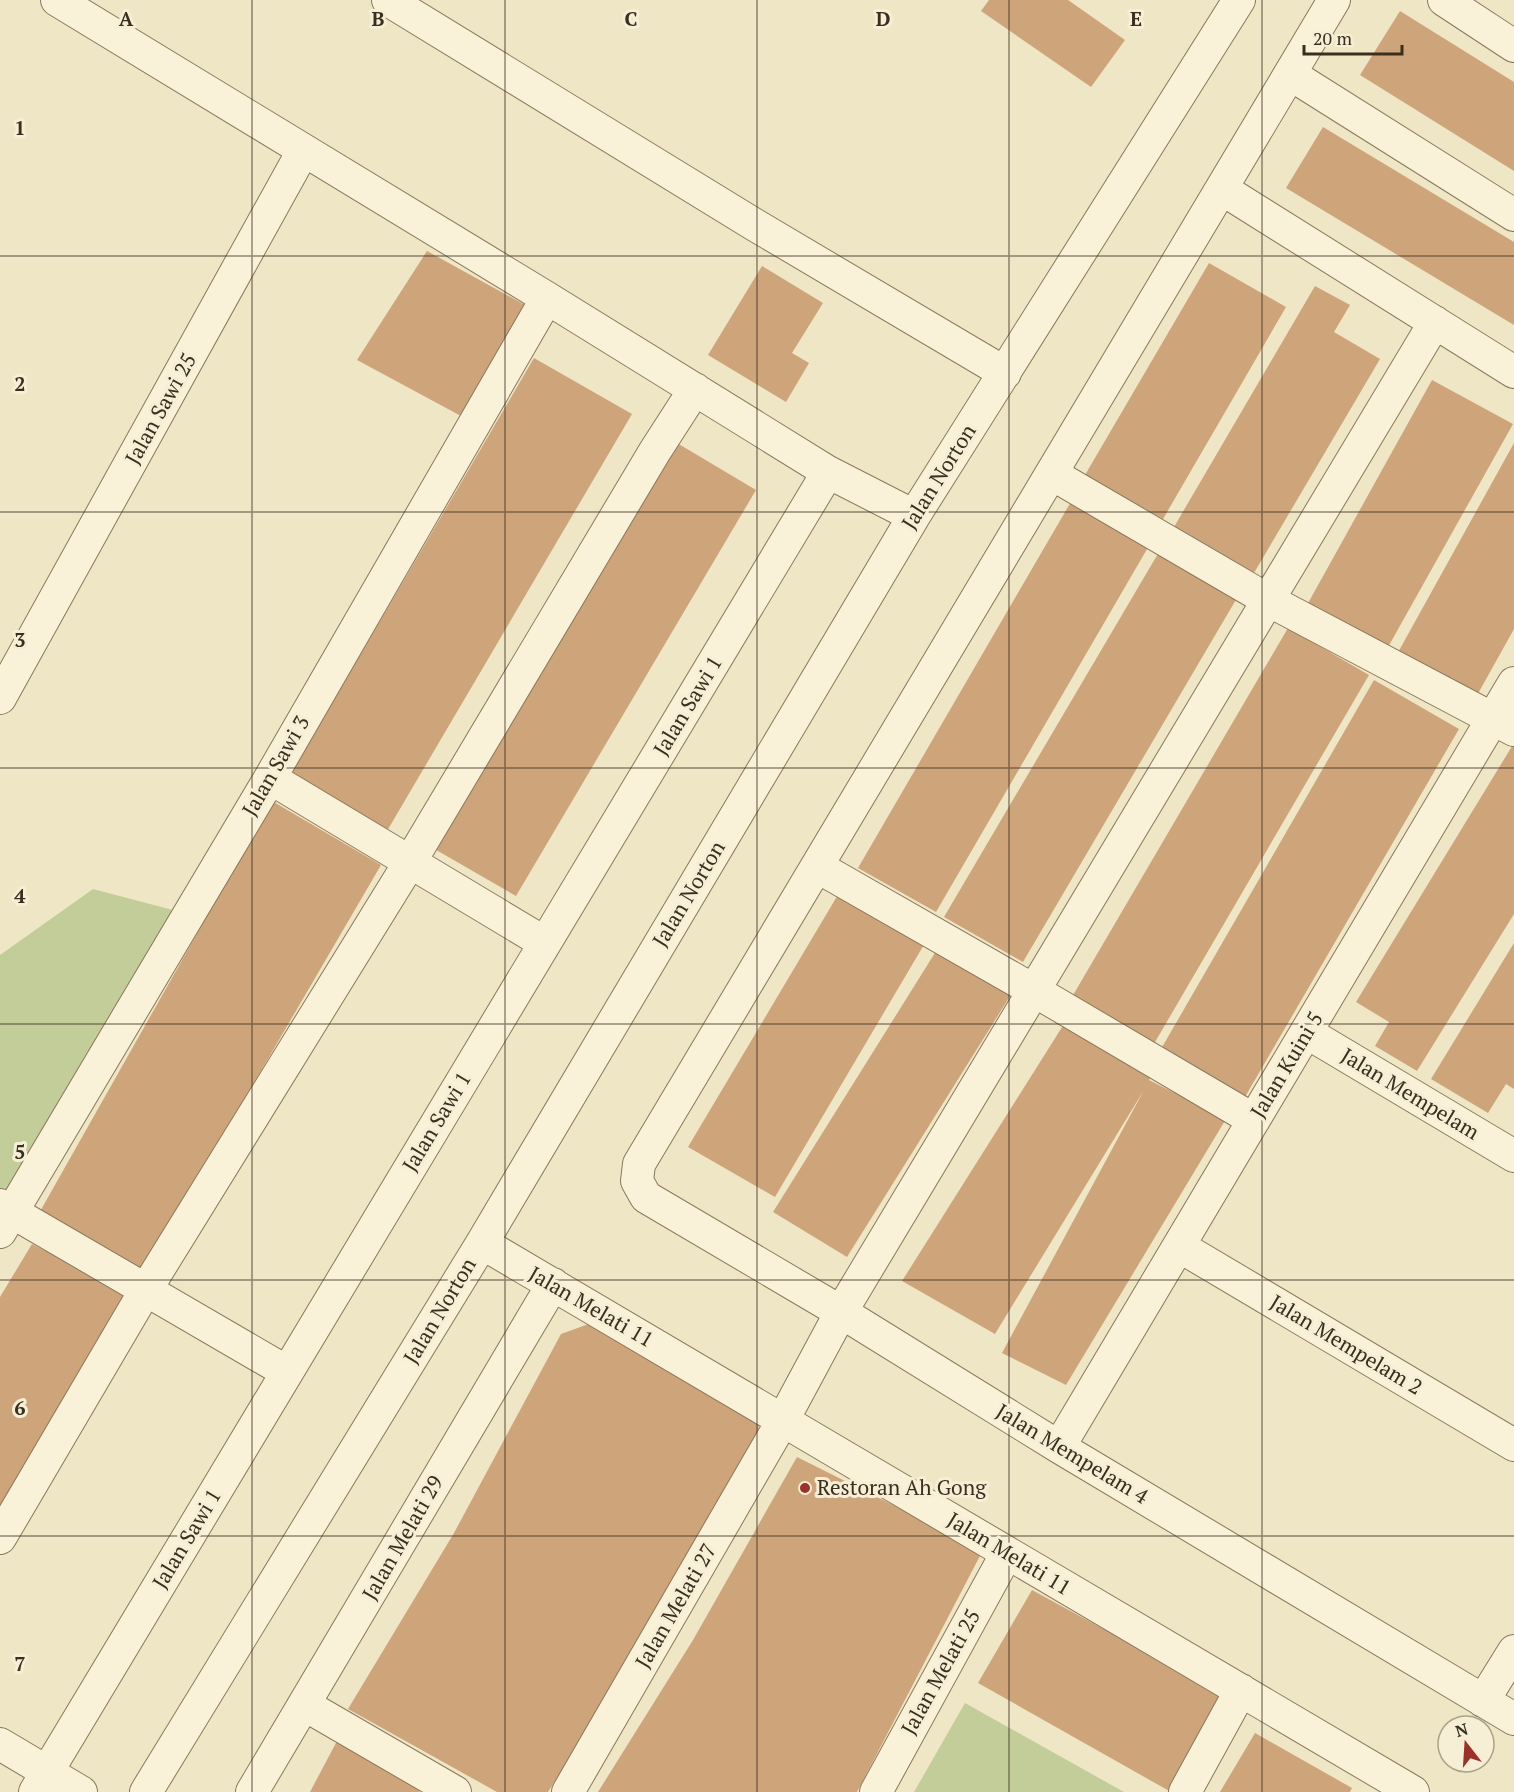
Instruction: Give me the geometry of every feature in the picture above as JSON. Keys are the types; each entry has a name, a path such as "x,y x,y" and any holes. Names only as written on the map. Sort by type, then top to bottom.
{"street":[{"path":"57,0 828,472 915,516"},
{"path":"388,0 755,225 1005,372"},
{"name":"Jalan Norton","path":"146,1792 482,1243 915,516 1239,0"},
{"path":"1254,1120 818,867 1335,0"},
{"path":"1444,0 1514,46"},
{"path":"1290,74 1514,214"},
{"name":"Jalan Sawi 25","path":"0,698 10,661 303,151"},
{"path":"1222,189 1514,372"},
{"name":"Jalan Sawi 3","path":"4,1216 270,778 547,298"},
{"name":"Jalan Melati 27","path":"568,1792 783,1420 841,1312 1435,322"},
{"path":"0,1538 145,1291 410,862 655,451 695,389"},
{"name":"Jalan Sawi 1","path":"41,1782 828,472"},
{"path":"1052,474 1268,600 1503,724"},
{"name":"Jalan Kuini 5","path":"1059,1447 1306,1032 1503,724 1514,682"},
{"path":"270,778 545,943"},
{"name":"Jalan Mempelam 4","path":"818,867 639,1164 637,1181 645,1197 841,1312 1059,1447 1514,1719"},
{"name":"Jalan Mempelam","path":"1306,1032 1514,1156"},
{"path":"4,1216 145,1291 287,1372"},
{"name":"Jalan Melati 11","path":"482,1243 1413,1792"},
{"name":"Jalan Mempelam 2","path":"1179,1246 1514,1445"},
{"name":"Jalan Melati 29","path":"252,1792 553,1284"},
{"name":"Jalan Melati 25","path":"876,1792 1007,1553"},
{"path":"1483,1701 1514,1651"},
{"path":"1185,1792 1241,1690"},
{"path":"305,1706 455,1792"},
{"path":"0,1744 41,1782 81,1792"}],"green space":[{"path":"93,889 188,914 0,1205 0,955"},
{"path":"965,1703 1124,1792 914,1792"}],"building":[{"path":"989,0 1068,0 1125,40 1091,87 981,11"},
{"path":"1400,11 1514,82 1514,171 1360,75"},
{"path":"1323,127 1514,242 1514,325 1286,188"},
{"path":"427,251 527,306 461,416 357,360"},
{"path":"1209,263 1286,307 1163,519 1085,475"},
{"path":"762,266 823,303 792,353 809,363 786,402 708,355"},
{"path":"1315,286 1350,305 1334,332 1380,359 1254,573 1174,527"},
{"path":"534,358 632,414 387,831 290,775"},
{"path":"1432,380 1513,424 1387,649 1307,605"},
{"path":"672,440 756,490 516,896 431,847"},
{"path":"1514,443 1514,629 1475,699 1396,656"},
{"path":"1072,500 1150,544 936,912 858,868"},
{"path":"1159,552 1237,598 1023,962 944,917"},
{"path":"1288,628 1369,675 1151,1049 1069,1002"},
{"path":"1374,680 1459,729 1245,1097 1161,1049"},
{"path":"1514,743 1514,914 1417,1071 1375,1046 1389,1022 1356,1002"},
{"path":"272,801 381,865 142,1275 38,1215"},
{"path":"839,893 925,943 775,1197 688,1147"},
{"path":"1514,943 1514,1089 1506,1084 1488,1113 1431,1079"},
{"path":"938,948 1012,993 847,1257 773,1212"},
{"path":"1064,1024 1154,1072 1149,1080 1226,1119 1066,1385 1002,1353 1144,1090 995,1334 902,1281"},
{"path":"32,1244 136,1298 0,1534 0,1297"},
{"path":"597,1321 758,1417 759,1441 648,1633 548,1792 497,1792 348,1709 454,1533 561,1334"},
{"path":"797,1457 982,1552 857,1792 598,1792 693,1640"},
{"path":"1032,1590 1221,1693 1171,1792 978,1683"},
{"path":"1255,1733 1352,1788 1350,1792 1220,1792"},
{"path":"337,1741 423,1787 419,1792 310,1792"}],"place":[{"name":"Restoran Ah Gong","path":"805,1488"}]}
